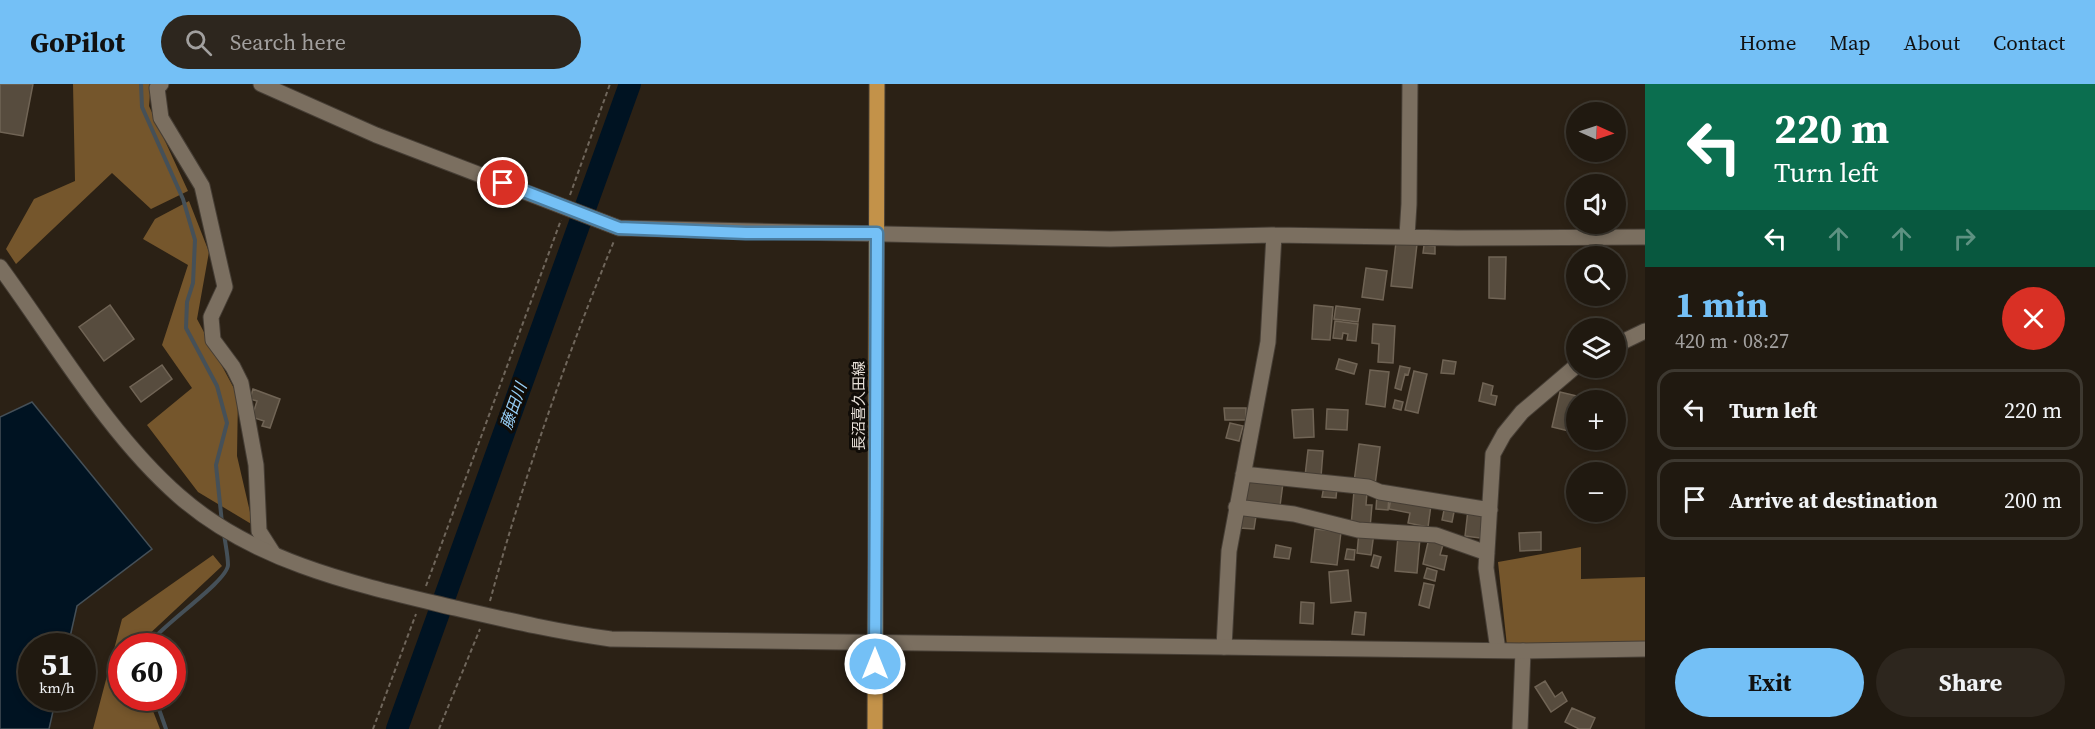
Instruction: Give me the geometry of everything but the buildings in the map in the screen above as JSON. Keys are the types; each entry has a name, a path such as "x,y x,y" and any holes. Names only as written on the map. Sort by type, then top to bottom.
{"main road":[{"name":"長沼喜久田線","path":"874,729 877,84"}],"street":[{"path":"160,84 157,88 161,118 202,186 225,286 210,317 213,340 234,367 241,383 256,465 259,531 273,553"},
{"path":"261,84 376,135 619,228 746,233 877,233 1110,239 1274,234 1645,237"},
{"path":"1407,236 1410,84"},
{"path":"1224,647 1229,551 1268,342 1274,234"},
{"path":"0,267 105,412 152,471 179,496 216,524 246,542 334,578 421,600 574,635 610,639 1523,651 1645,649"},
{"path":"1626,340 1645,331"},
{"path":"1498,650 1486,568 1493,454 1504,434 1522,412 1566,375"},
{"path":"1243,474 1368,487 1380,492 1490,510"},
{"path":"1236,507 1294,514 1358,530 1436,535 1487,553"},
{"path":"1520,729 1523,651"}],"path":[{"path":"373,729 610,84"},
{"path":"439,729 486,615 513,517 583,317 619,228"}],"shaded area":[{"path":"73,84 151,84 149,106 188,191 151,209 112,173 16,264 6,249 34,199 75,181"},
{"path":"189,201 209,252 197,319 238,396 237,456 253,525 198,492 147,425 192,388 162,345 188,265 143,239 155,219"},
{"path":"1581,547 1581,579 1645,577 1645,645 1507,646 1498,562"},
{"path":"213,555 222,566 150,633 118,633 122,619"},
{"path":"108,672 108,711 153,711 160,729 93,729"}],"water":[{"path":"32,402 152,549 77,606 71,633 18,633 18,711 53,711 49,729 0,729 0,417"}],"waterway":[{"path":"141,84 142,107 183,199 195,240 193,283 187,302 186,328 217,386 227,423 216,465 222,523"},
{"name":"藤田川","path":"397,729 630,84"},
{"path":"158,633 206,593 225,572 228,557 224,533"},
{"path":"160,711 166,729"}],"route":[{"path":"503,183 619,228 746,233 877,233 875,664"}]}
